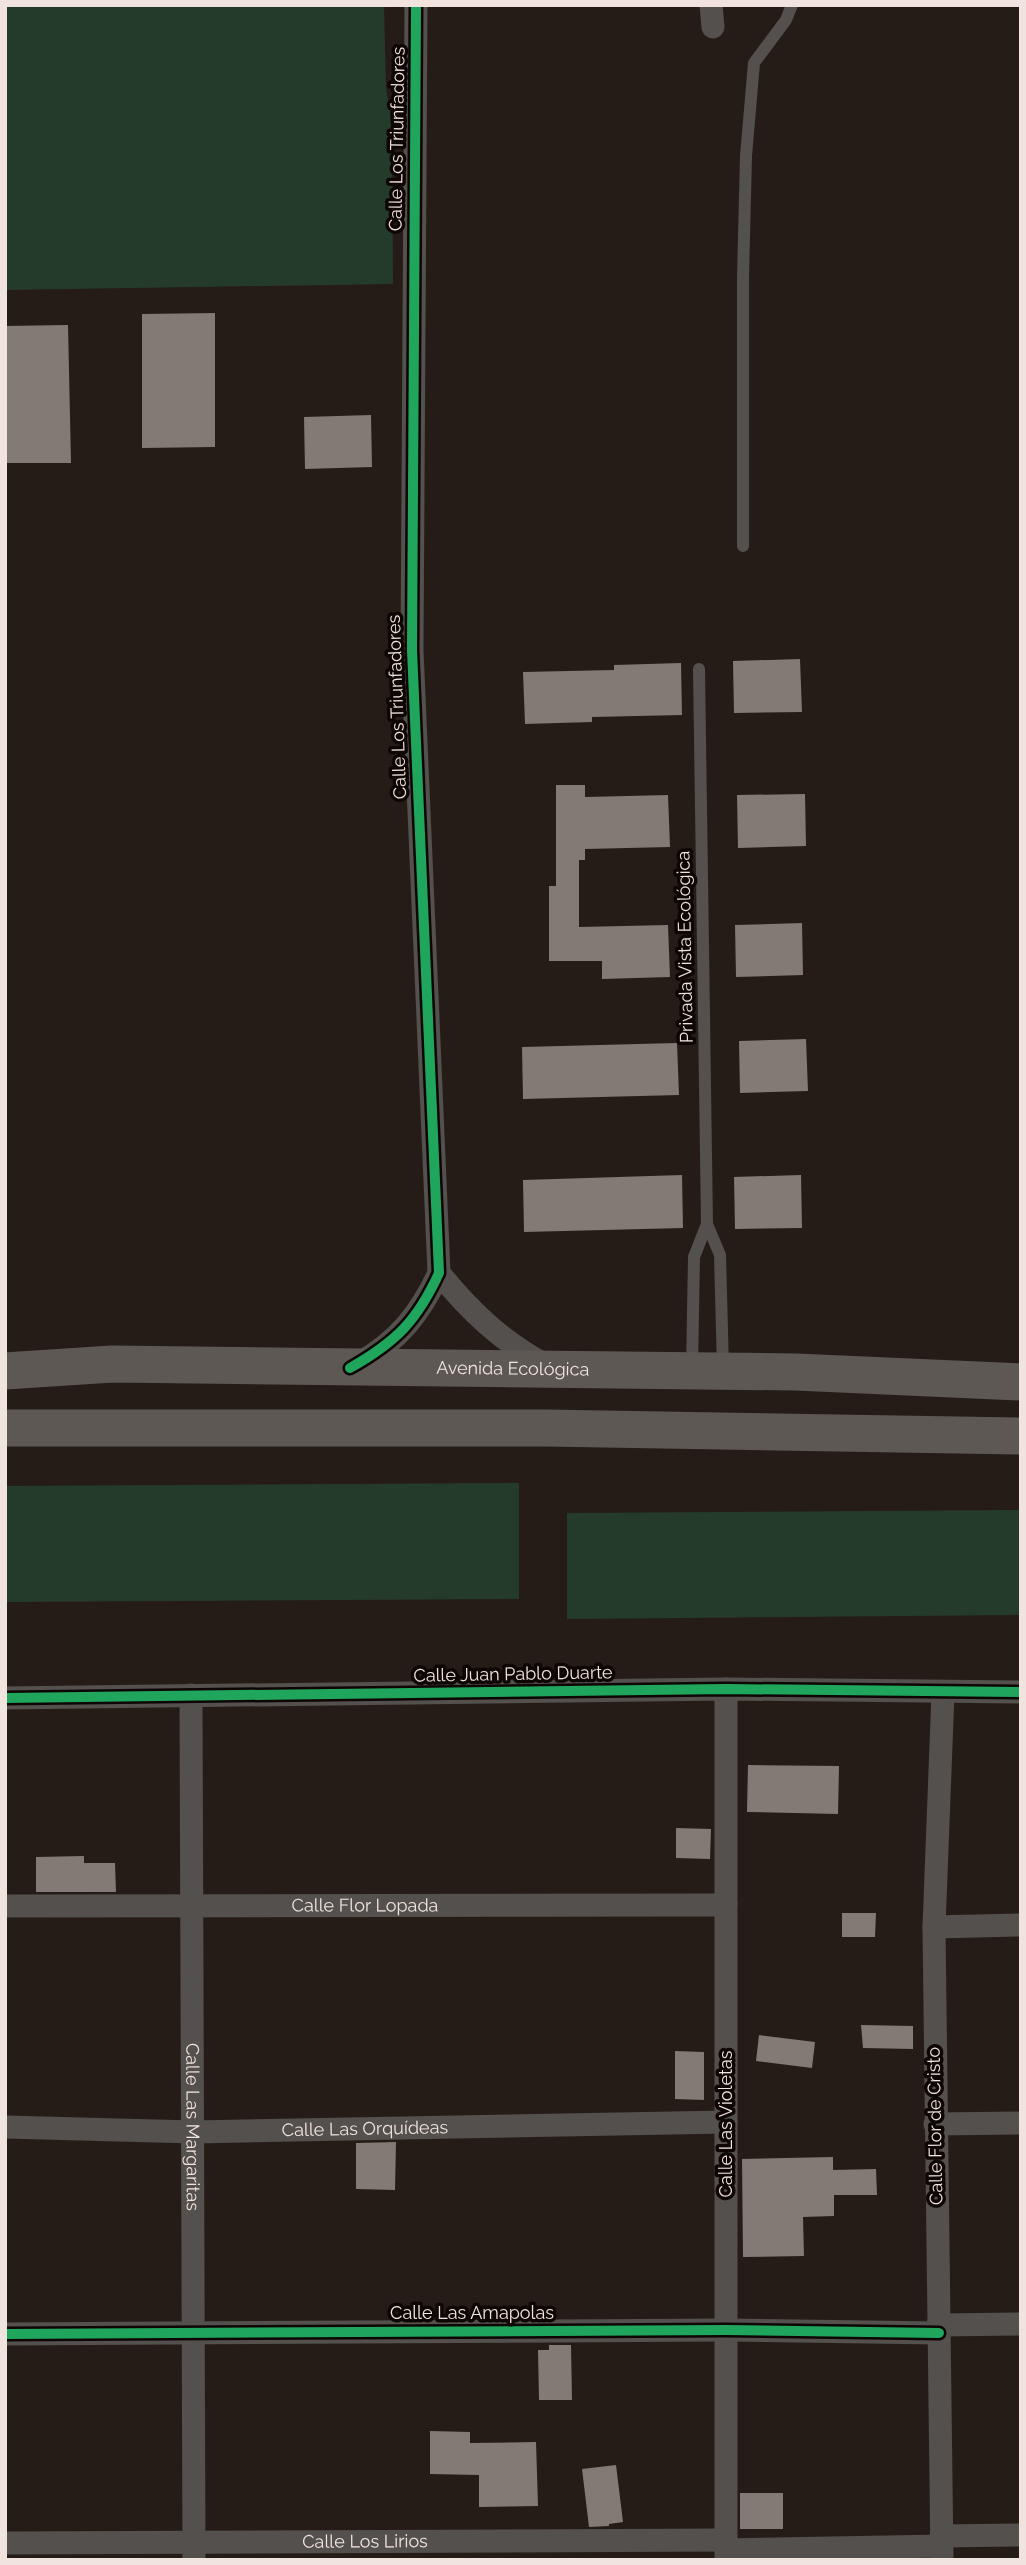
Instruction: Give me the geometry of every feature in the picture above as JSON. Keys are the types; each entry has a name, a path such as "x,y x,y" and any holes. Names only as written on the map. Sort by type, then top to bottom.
{"main road":[{"name":"Avenida Ecológica","path":"5,1371 112,1364 708,1371 1021,1382"},
{"path":"5,1428 560,1428 1021,1436"}],"street":[{"name":"Calle Los Triunfadores","path":"350,1368 380,1351 405,1330 425,1304 439,1273 412,650 416,5"},
{"path":"439,1273 491,1329 521,1352 553,1370"},
{"name":"Calle Juan Pablo Duarte","path":"5,1698 726,1689 1021,1692"},
{"name":"Calle Las Violetas","path":"726,1689 726,2550"},
{"name":"Calle Flor de Cristo","path":"941,2547 934,1927 943,1693"},
{"name":"Calle Las Margaritas","path":"191,1695 194,2550"},
{"name":"Calle Flor Lopada","path":"5,1906 726,1905"},
{"path":"934,1927 1021,1925"},
{"name":"Calle Las Orquídeas","path":"5,2127 194,2132 726,2122"},
{"path":"935,2124 1021,2123"},
{"name":"Calle Las Amapolas","path":"5,2334 939,2329 1021,2324"},
{"path":"941,2547 1021,2535"},
{"name":"Calle Los Lirios","path":"5,2543 194,2550 726,2550 941,2547"}],"lane":[{"path":"743,547 743,277 747,156 754,63 786,20 792,5"},
{"name":"Privada Vista Ecológica","path":"699,668 707,1224 720,1255 708,1371"},
{"name":"Privada Vista Ecológica","path":"707,1224 694,1257 708,1371"}],"green space":[{"path":"5,5 384,5 386,89 392,123 393,284 5,290"},
{"path":"519,1483 519,1599 5,1602 5,1486"},
{"path":"1021,1510 1021,1615 567,1619 567,1513"}],"building":[{"path":"215,313 215,447 142,448 142,314"},
{"path":"68,325 71,463 5,463 5,326"},
{"path":"371,415 372,467 305,469 304,417"},
{"path":"800,659 802,712 734,713 733,661"},
{"path":"681,663 682,715 592,717 592,722 525,724 523,672 614,670 614,665"},
{"path":"556,785 585,785 585,797 668,795 670,847 585,849 585,860 579,860 579,927 668,925 670,977 602,979 602,961 549,961 549,886 556,886"},
{"path":"805,794 806,846 738,848 737,795"},
{"path":"802,923 803,975 736,977 735,925"},
{"path":"806,1039 808,1091 740,1093 739,1041"},
{"path":"677,1043 679,1095 523,1099 522,1047"},
{"path":"682,1175 683,1228 524,1232 523,1180"},
{"path":"801,1175 802,1228 735,1229 734,1177"},
{"path":"748,1765 839,1766 838,1814 747,1812"},
{"path":"676,1828 711,1829 710,1859 676,1858"},
{"path":"84,1856 84,1863 115,1863 116,1892 36,1892 36,1857"},
{"path":"842,1913 876,1913 875,1937 842,1937"},
{"path":"861,2025 913,2026 913,2049 863,2048"},
{"path":"759,2035 815,2042 812,2068 756,2061"},
{"path":"675,2051 704,2052 704,2100 675,2099"},
{"path":"396,2142 395,2190 356,2189 356,2143"},
{"path":"833,2157 833,2170 876,2169 877,2195 834,2195 834,2216 803,2217 804,2256 743,2257 742,2159"},
{"path":"549,2345 571,2345 572,2400 539,2400 538,2350 549,2350"},
{"path":"430,2431 470,2432 470,2443 536,2442 538,2506 479,2507 479,2475 430,2474"},
{"path":"616,2465 623,2522 589,2527 582,2469"},
{"path":"740,2493 783,2493 783,2529 740,2529"}],"cycle path":[{"path":"350,1368 380,1349 404,1329 431,1290 439,1273 412,650 416,5"},
{"path":"5,1698 726,1689 1021,1692"},
{"path":"5,2334 726,2330 939,2333"}]}
